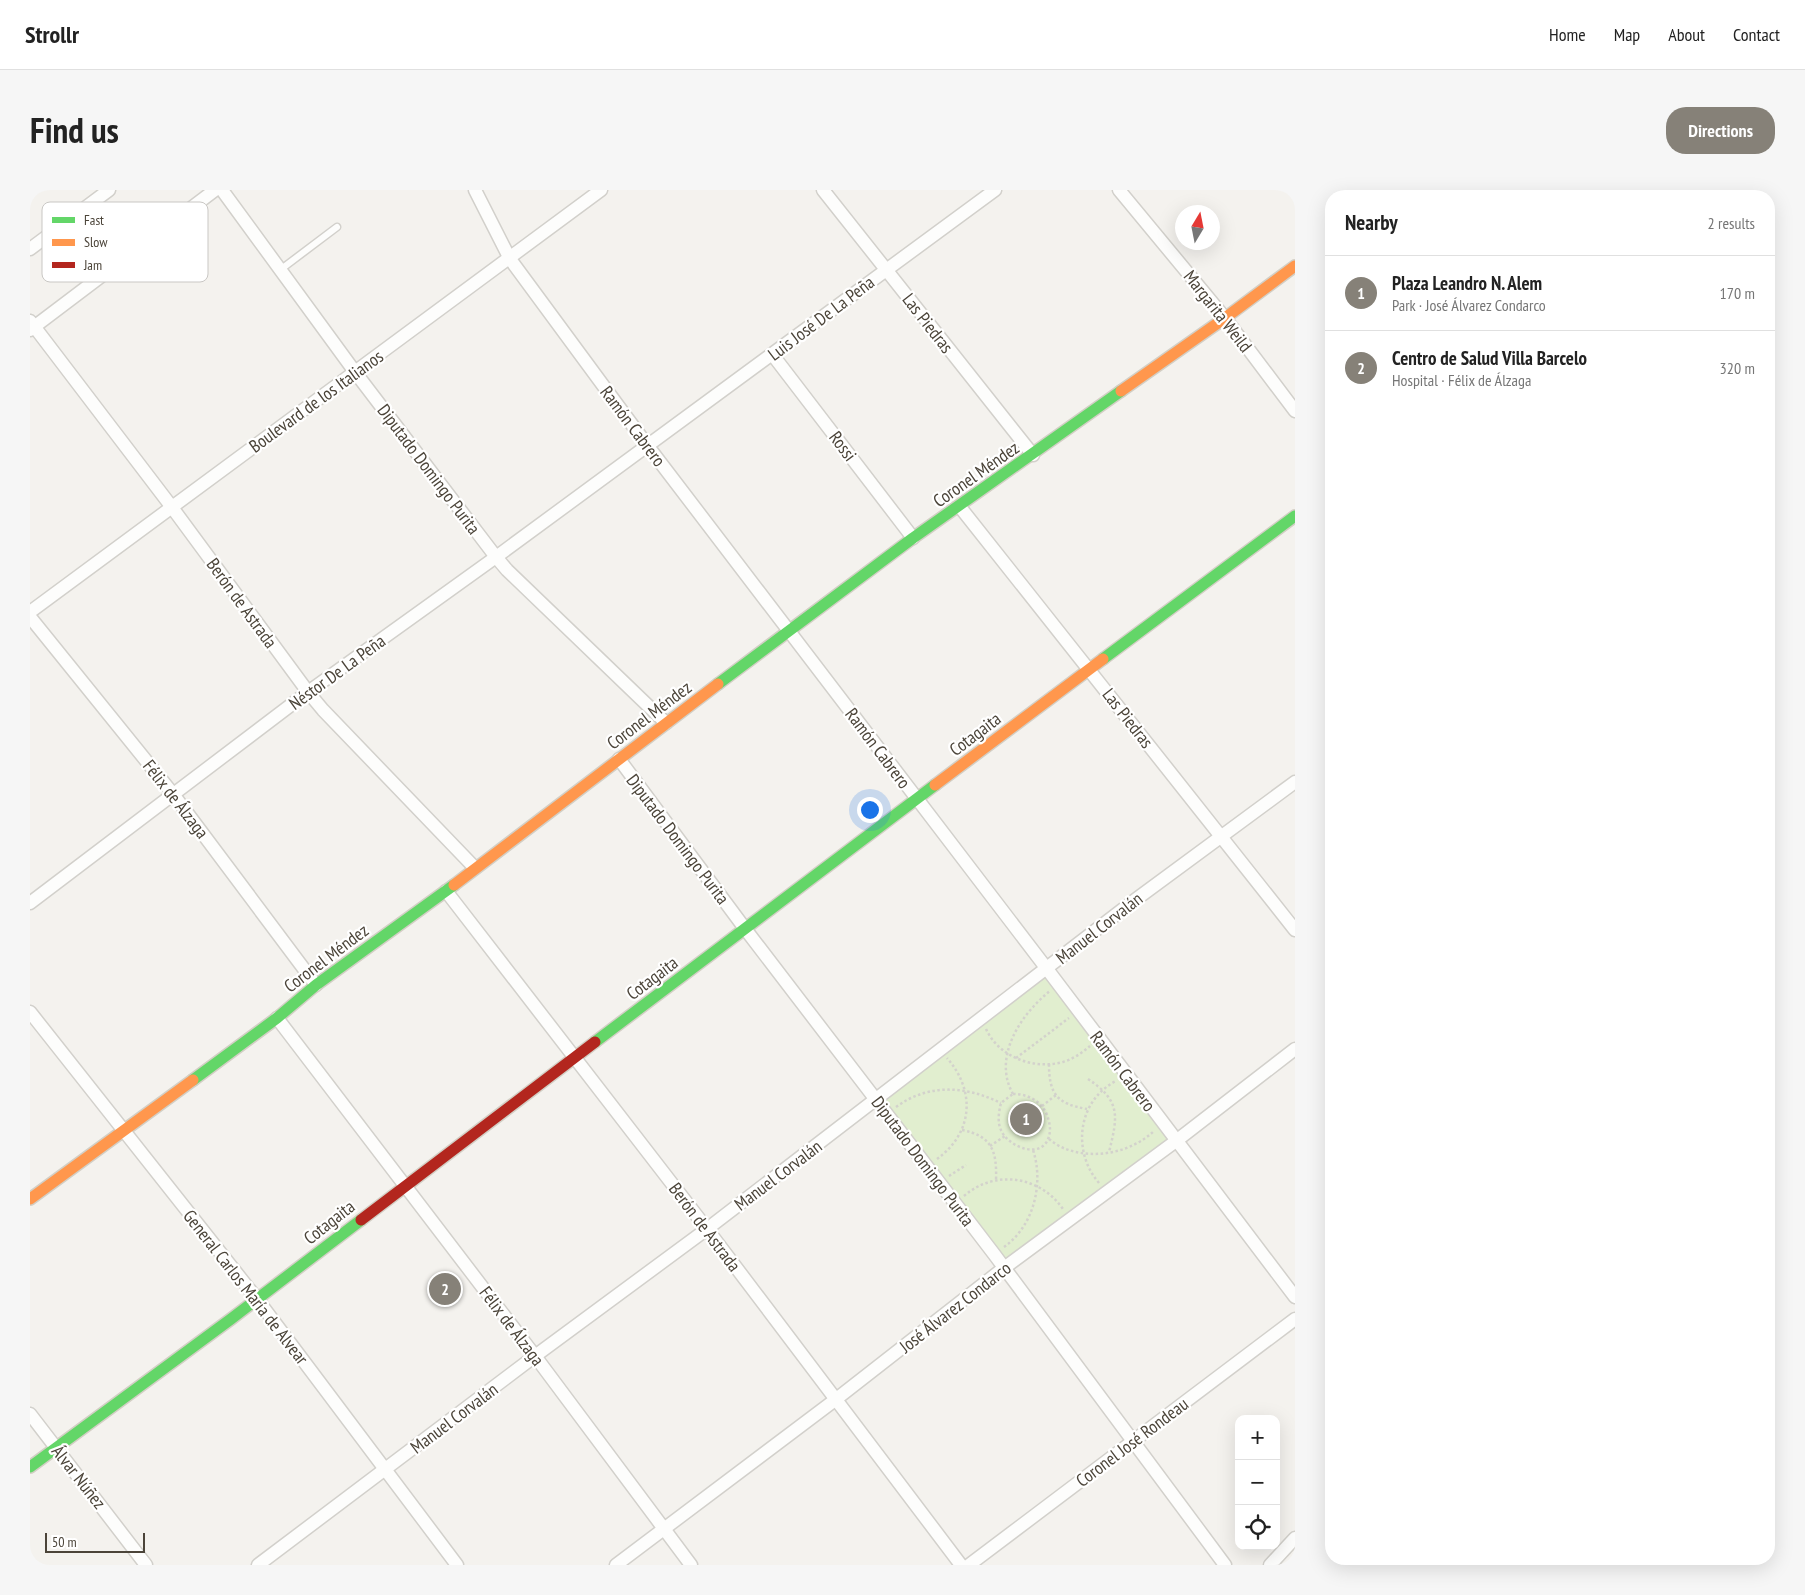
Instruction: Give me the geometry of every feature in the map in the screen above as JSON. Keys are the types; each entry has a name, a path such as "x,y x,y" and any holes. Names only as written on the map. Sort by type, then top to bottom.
{"street":[{"path":"93,202 109,190"},
{"path":"199,202 215,190"},
{"name":"Diputado Domingo Purita","path":"222,190 355,372 496,557 507,570 666,723"},
{"name":"Ramón Cabrero","path":"475,190 510,259 647,445 1295,1297"},
{"name":"Boulevard de los Italianos","path":"30,612 171,506 602,190"},
{"name":"Las Piedras","path":"823,190 1033,455"},
{"name":"Luis José De La Peña","path":"647,445 995,190"},
{"name":"Margarita Weild","path":"1120,190 1225,318 1295,411"},
{"path":"30,249 42,240"},
{"name":"Coronel Méndez","path":"30,1199 277,1018 316,985 446,891 913,538 960,507 1295,266"},
{"path":"32,326 91,282"},
{"name":"Berón de Astrada","path":"32,326 171,506 308,692 323,710 475,868"},
{"name":"Rossi","path":"772,354 913,538"},
{"name":"Néstor De La Peña","path":"30,903 308,692 496,557 647,445"},
{"name":"Las Piedras","path":"960,507 1295,930"},
{"name":"Cotagaita","path":"30,1467 257,1299 404,1186 1295,516"},
{"name":"Félix de Álzaga","path":"30,617 173,794 316,985"},
{"name":"Diputado Domingo Purita","path":"619,759 746,930 994,1254 1225,1565"},
{"name":"Manuel Corvalán","path":"258,1565 707,1229 1135,900 1295,782"},
{"name":"Berón de Astrada","path":"446,891 707,1229 960,1565"},
{"name":"General Carlos María de Alvear","path":"30,1012 257,1299 457,1565"},
{"name":"Félix de Álzaga","path":"277,1018 535,1356 691,1565"},
{"name":"José Álvarez Condarco","path":"616,1565 835,1400 1004,1268 1176,1141 1295,1049"},
{"name":"Coronel José Rondeau","path":"969,1565 1295,1319"},
{"name":"Álvar Núñez","path":"30,1414 146,1565"},
{"path":"1270,1565 1283,1560 1295,1538"}],"lane":[{"path":"280,270 338,227"}],"path":[{"path":"1013,1094 1008,1086 1007,1073 1008,1054 1014,1034 1020,1022 1038,1000 1058,984"},
{"path":"1016,1058 1078,1011"},
{"path":"982,1019 993,1041 1008,1054 1030,1063 1048,1064 1063,1062 1099,1040"},
{"path":"926,1165 946,1153 953,1146 962,1130 966,1116 965,1090 959,1074 940,1049"},
{"path":"1048,1064 1052,1089 1060,1100 1071,1107 1088,1110"},
{"path":"1108,1190 1090,1172 1083,1153 1082,1130 1088,1110 1103,1089 1127,1075"},
{"path":"1088,1079 1103,1089 1114,1106 1116,1117 1109,1152"},
{"path":"890,1116 897,1107 919,1094 946,1089 965,1090 987,1096 1001,1103"},
{"path":"1013,1094 1027,1096 1042,1106 1049,1116 1048,1140 1043,1146 1033,1150 1016,1145 1008,1140 1001,1130 999,1120 1001,1103 1013,1094"},
{"path":"1042,1106 1056,1095"},
{"path":"1048,1140 1064,1149 1083,1153 1109,1152 1131,1146 1143,1140 1162,1122"},
{"path":"962,1130 976,1133 987,1140 994,1151 996,1180"},
{"path":"990,1146 1005,1136"},
{"path":"994,1254 1007,1244 1025,1223 1035,1198 1038,1172 1033,1150"},
{"path":"940,1183 966,1165"},
{"path":"956,1204 977,1186 1008,1178 1037,1186 1057,1200 1068,1221"}],"green space":[{"path":"1047,969 1176,1141 1004,1268 876,1099"}],"traffic: fast":[{"path":"718,684 913,538 1121,391"},
{"path":"1103,659 1295,516"},
{"path":"595,1042 935,785"},
{"path":"193,1080 277,1018 316,985 454,885"},
{"path":"30,1467 231,1319 361,1220"}],"traffic: slow":[{"path":"1121,391 1295,266"},
{"path":"935,785 1103,659"},
{"path":"454,885 718,684"},
{"path":"30,1199 193,1080"}],"traffic: jam":[{"path":"361,1220 595,1042"}],"place":[{"name":"Plaza Leandro N. Alem","path":"1026,1119"},
{"name":"Centro de Salud Villa Barcelo","path":"445,1289"}]}
